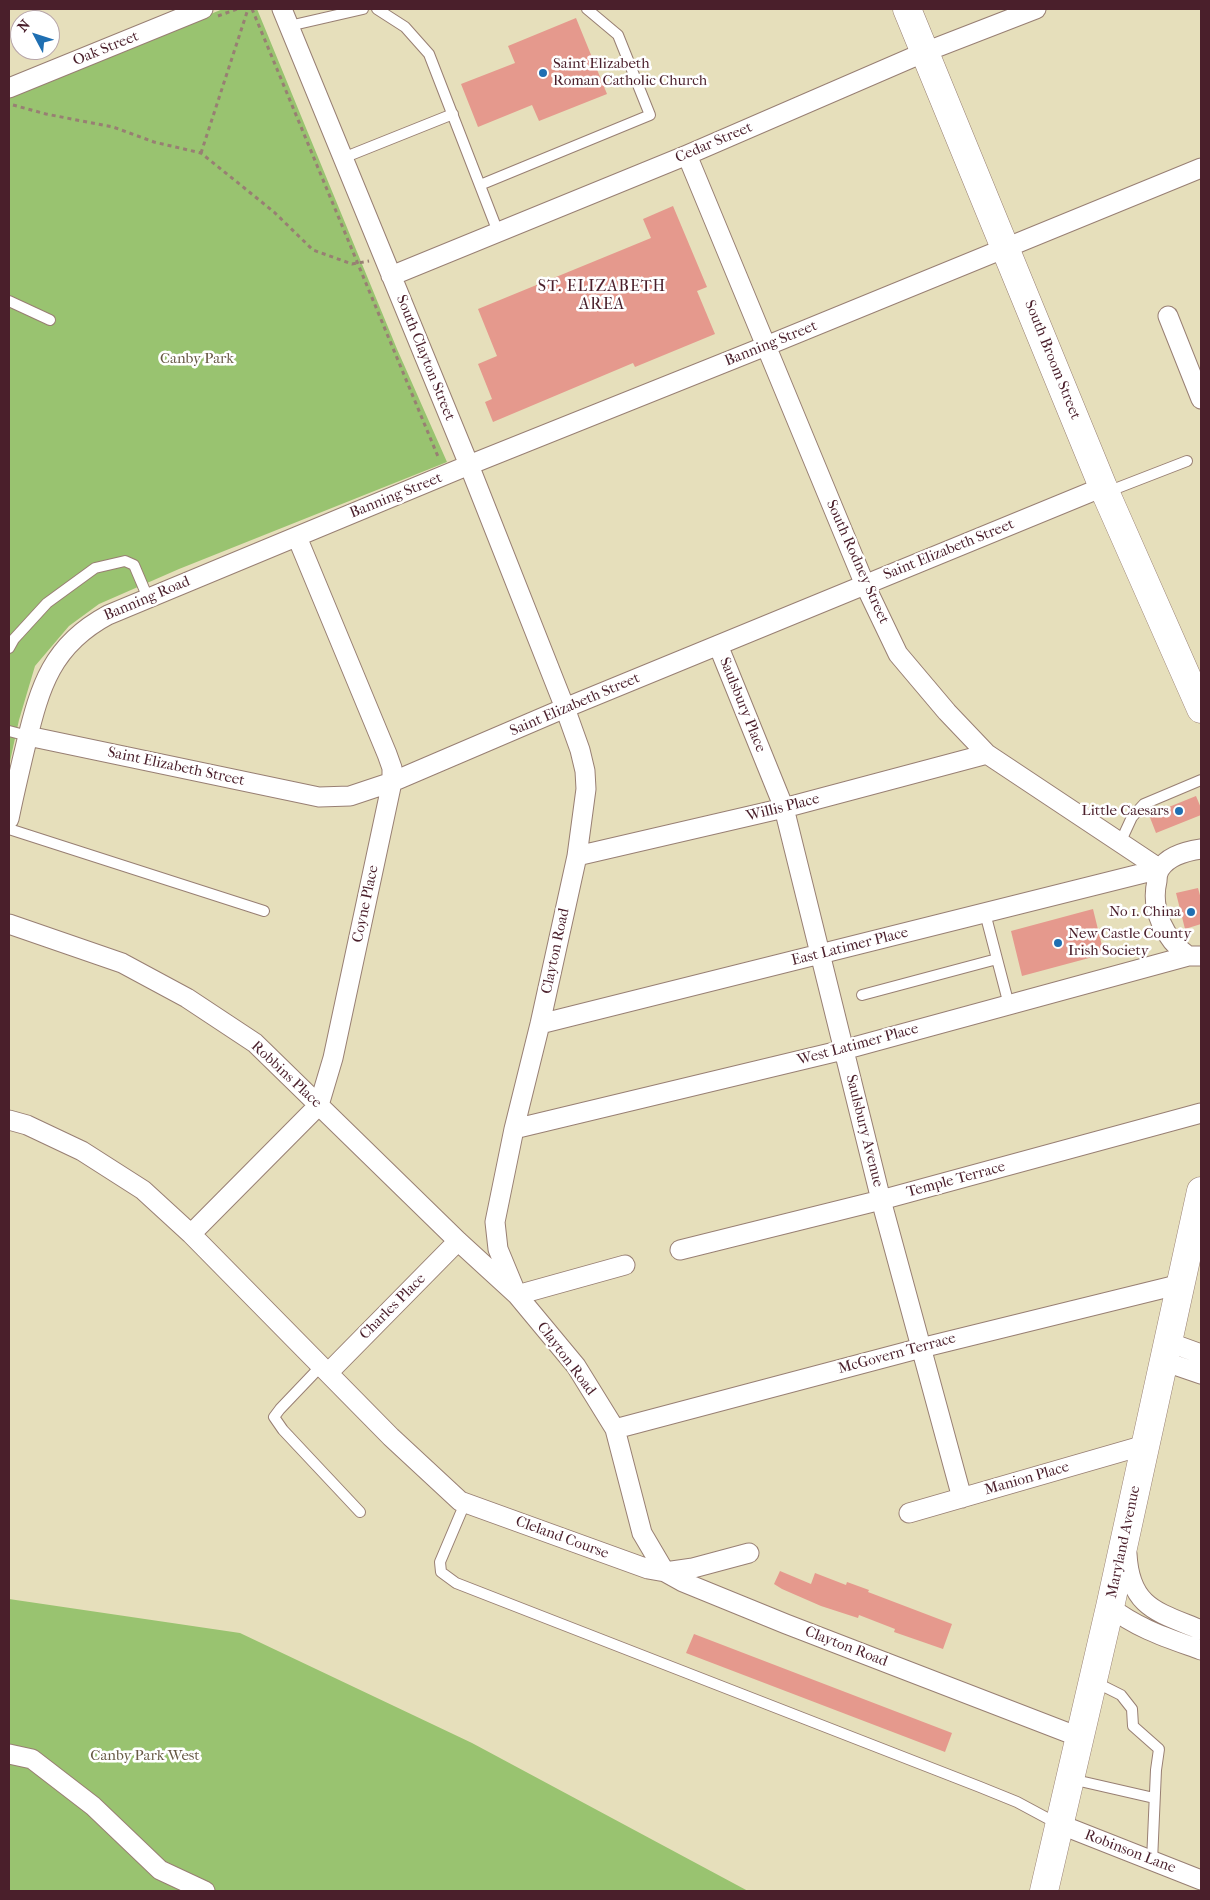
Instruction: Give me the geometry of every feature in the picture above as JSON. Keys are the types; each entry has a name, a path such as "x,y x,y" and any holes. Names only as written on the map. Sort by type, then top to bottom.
{"street":[{"name":"Oak Street","path":"9,88 203,9"},
{"name":"South Broom Street","path":"907,9 1104,490 1201,709"},
{"name":"Cedar Street","path":"388,268 498,232 687,155 925,52 1036,9"},
{"name":"South Clayton Street","path":"285,17 469,465 566,708"},
{"name":"South Rodney Street","path":"687,155 865,585 898,654 947,712 987,754 1160,869"},
{"name":"Banning Street","path":"298,537 469,465 1201,168"},
{"path":"1168,316 1201,399"},
{"name":"Saint Elizabeth Street","path":"28,736 319,797 350,796 392,782 718,645 1104,490"},
{"name":"Banning Road","path":"9,819 37,697 45,679 65,648 79,634 94,622 148,598 298,537"},
{"name":"Coyne Place","path":"191,1234 319,1105 333,1058 392,782 392,768 387,754 298,537"},
{"name":"Saulsbury Place","path":"718,645 766,765"},
{"name":"Clayton Road","path":"566,708 586,771 586,788 577,856 540,1024 514,1129 495,1222 498,1249 517,1295 576,1366 615,1429 642,1533 665,1572 683,1582 786,1624 1079,1737"},
{"name":"Willis Place","path":"577,856 784,808 987,754"},
{"name":"Saulsbury Avenue","path":"766,765 784,808 843,1050 962,1498"},
{"path":"1195,956 1177,948 1171,940 1157,913 1155,890 1160,869 1170,860 1180,854 1201,849"},
{"name":"East Latimer Place","path":"540,1024 1160,869"},
{"name":"Robbins Place","path":"9,924 122,963 187,998 254,1043 458,1241 517,1295"},
{"name":"West Latimer Place","path":"514,1129 843,1050 1195,956"},
{"name":"Temple Terrace","path":"680,1250 882,1200 1201,1113"},
{"path":"9,1120 27,1125 82,1151 143,1190 191,1234 391,1437 463,1502"},
{"name":"Maryland Avenue","path":"1044,1891 1110,1607 1144,1445 1181,1284 1197,1232 1201,1191"},
{"name":"Charles Place","path":"325,1370 458,1241"},
{"path":"517,1295 625,1266"},
{"name":"McGovern Terrace","path":"615,1429 921,1348 1181,1284"},
{"path":"1166,1351 1201,1354"},
{"path":"1166,1351 1201,1374"},
{"name":"Manion Place","path":"909,1513 1144,1445"},
{"name":"Cleland Course","path":"463,1502 648,1569 665,1572"},
{"path":"1127,1525 1128,1569 1132,1585 1150,1608 1201,1630"},
{"path":"665,1572 693,1568 749,1553"},
{"path":"1110,1607 1127,1621 1201,1650"},
{"path":"9,1754 32,1759 93,1806 160,1870 206,1891"},
{"name":"Robinson Lane","path":"1059,1824 1201,1880"}],"lane":[{"path":"285,17 363,9"},
{"path":"377,9 406,27 429,54 498,232"},
{"path":"480,185 650,115 618,35 587,9"},
{"path":"343,158 453,114"},
{"path":"9,301 50,320"},
{"path":"1104,490 1187,461"},
{"path":"9,648 14,639 47,602 95,568 125,561 134,566 148,598"},
{"path":"9,732 28,736"},
{"path":"1120,842 1132,817 1144,804 1201,780"},
{"path":"9,829 264,911"},
{"path":"985,913 1010,1004"},
{"path":"862,995 997,959"},
{"name":"Charles Place","path":"325,1370 280,1409 274,1418 360,1512"},
{"path":"463,1502 440,1562 441,1572 456,1583 1017,1802 1059,1824"},
{"path":"1092,1681 1121,1695 1132,1709 1133,1726 1159,1749 1154,1798 1152,1861"},
{"path":"1070,1779 1154,1798"}],"path":[{"path":"202,153 248,9"},
{"path":"252,9 446,476"},
{"path":"9,103 46,114 112,127 154,142 202,153 274,212 313,250 352,264 388,268"}],"green space":[{"name":"Canby Park","path":"223,9 257,9 397,349 447,462 179,569 99,604 69,626 35,666 19,720 9,766 9,95"},
{"name":"Canby Park West","path":"9,1599 240,1633 472,1743 748,1891 9,1891"}],"building":[{"name":"Saint Elizabeth Roman Catholic Church","path":"576,18 607,94 539,121 532,105 478,127 461,84 515,63 508,46"},
{"path":"673,206 707,287 697,291 715,334 635,367 633,363 493,422 485,402 492,399 478,364 497,356 478,309 651,238 643,219"},
{"name":"Little Caesars","path":"1196,796 1201,808 1201,815 1156,833 1149,815"},
{"name":"No 1. China","path":"1198,888 1201,899 1201,924 1185,929 1176,893"},
{"name":"New Castle County Irish Society","path":"1093,909 1104,954 1022,976 1011,931"},
{"path":"780,1571 811,1584 815,1573 846,1585 847,1582 952,1624 943,1649 894,1632 895,1629 859,1615 858,1618 821,1606 782,1589 774,1584"},
{"path":"694,1634 952,1733 945,1752 686,1653"}],"place":[{"name":"Saint Elizabeth Roman Catholic Church","path":"543,73"},
{"name":"Little Caesars","path":"1179,811"},
{"name":"No 1. China","path":"1191,912"},
{"name":"New Castle County Irish Society","path":"1058,943"}],"district":[{"name":"ST. ELIZABETH AREA","path":"602,296"}]}
